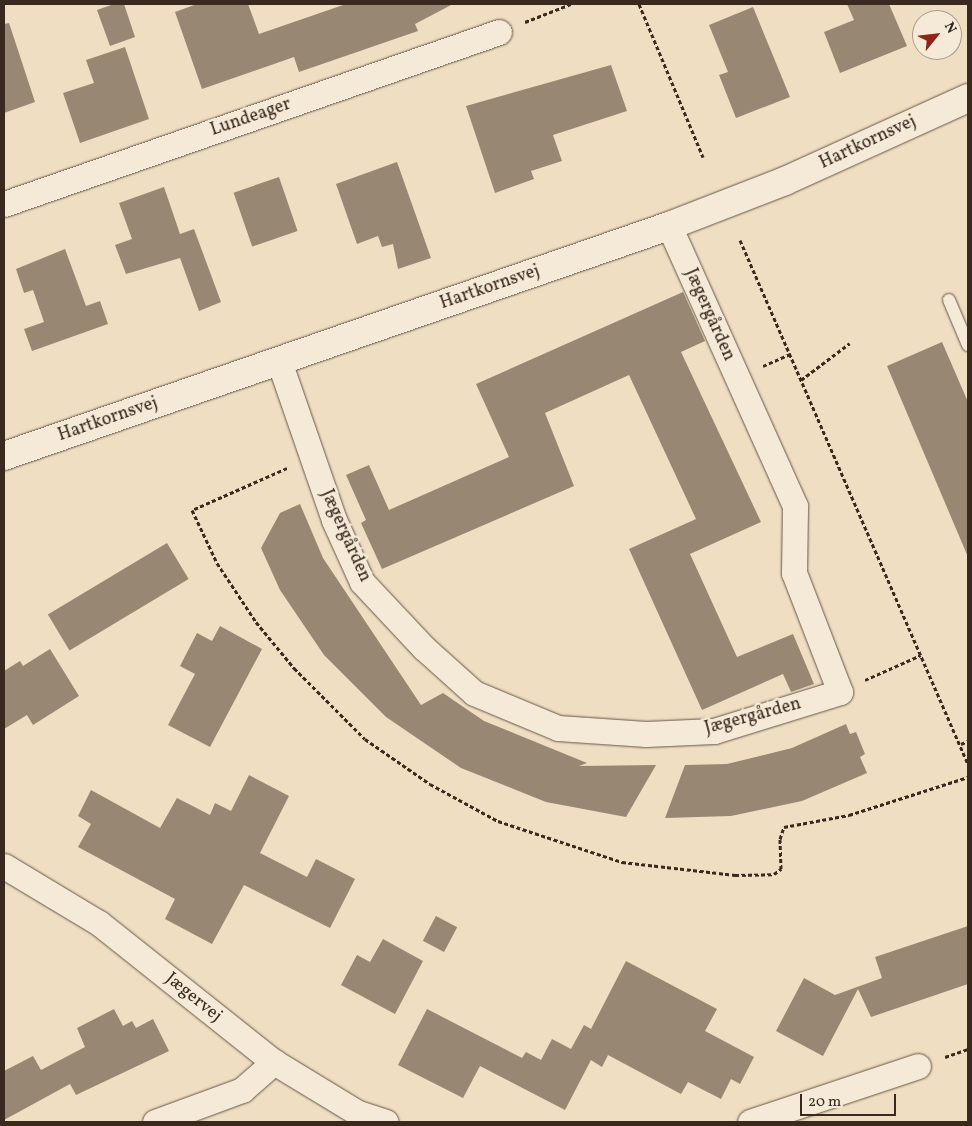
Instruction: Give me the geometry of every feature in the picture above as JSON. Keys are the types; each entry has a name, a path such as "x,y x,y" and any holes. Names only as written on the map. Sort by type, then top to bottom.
{"street":[{"name":"Lundeager","path":"4,204 499,32"},
{"name":"Hartkornsvej","path":"4,456 669,226 785,182 968,98"},
{"name":"Jægergården","path":"279,362 334,520 362,582 424,648 474,693 558,728 646,734 714,731 840,692 794,573 795,506 669,226"},
{"name":"Jægervej","path":"4,866 99,923 274,1062 358,1113 386,1122"},
{"path":"156,1122 242,1090 274,1062"},
{"path":"750,1122 918,1066"}],"lane":[{"path":"949,300 968,345"}],"path":[{"path":"499,32 571,4"},
{"path":"640,4 703,157"},
{"path":"740,240 961,744 968,764"},
{"path":"801,380 850,343"},
{"path":"840,692 921,655"},
{"path":"961,744 968,740"}],"building":[{"path":"114,4 124,4 135,37 110,46 97,10"},
{"path":"197,4 248,4 259,34 346,4 453,4 415,24 418,31 299,72 294,57 202,89 175,12"},
{"path":"847,4 889,4 907,46 840,73 824,32 854,20"},
{"path":"753,7 790,97 736,118 719,75 728,72 709,25"},
{"path":"9,23 35,102 4,113 4,24"},
{"path":"125,47 149,119 80,143 63,93 94,83 86,60"},
{"path":"611,65 627,111 553,135 562,161 531,171 534,179 495,193 466,106"},
{"path":"397,162 431,258 398,269 393,244 382,247 378,236 357,244 336,184"},
{"path":"279,177 298,231 252,247 234,193"},
{"path":"164,187 180,234 194,229 221,302 199,311 180,258 126,274 115,245 132,239 119,203"},
{"path":"65,249 86,306 100,301 108,324 32,351 24,329 44,322 33,290 24,293 16,269"},
{"path":"683,292 705,341 681,352 761,522 690,554 737,657 793,634 814,684 791,692 783,674 702,710 629,549 696,519 629,375 545,413 574,486 382,569 361,523 366,520 346,475 369,465 389,510 509,457 476,384"},
{"path":"942,342 968,402 968,557 887,366"},
{"path":"300,504 323,558 421,705 443,693 484,721 587,763 579,766 656,765 626,817 546,802 461,768 386,717 324,655 280,590 261,548 280,513"},
{"path":"167,543 189,579 69,651 48,615"},
{"path":"220,626 262,649 210,747 168,725 195,674 180,666 197,633 212,641"},
{"path":"50,649 79,696 33,725 27,715 4,729 4,671 20,661 23,666"},
{"path":"846,724 850,734 856,732 865,754 860,757 867,773 802,801 731,816 665,818 685,765 727,764 792,748"},
{"path":"249,775 289,796 260,853 307,877 316,859 355,879 330,928 244,885 212,944 165,919 175,899 78,847 91,824 78,816 91,790 160,828 177,798 210,815 215,803 231,811"},
{"path":"436,916 457,927 444,952 423,941"},
{"path":"968,926 968,984 871,1017 858,989 823,1056 776,1031 804,978 835,995 882,978 875,957"},
{"path":"383,939 423,961 395,1014 341,985 357,955 370,962"},
{"path":"626,961 717,1009 705,1031 754,1057 740,1084 731,1079 721,1099 688,1082 681,1094 608,1055 602,1067 591,1060 565,1110 480,1066 463,1098 398,1065 427,1009 522,1058 526,1052 541,1060 552,1039 571,1049 584,1025 591,1029"},
{"path":"114,1009 123,1026 132,1021 136,1028 153,1019 169,1051 76,1095 70,1084 4,1120 4,1071 33,1056 41,1070 85,1047 77,1028"}]}
